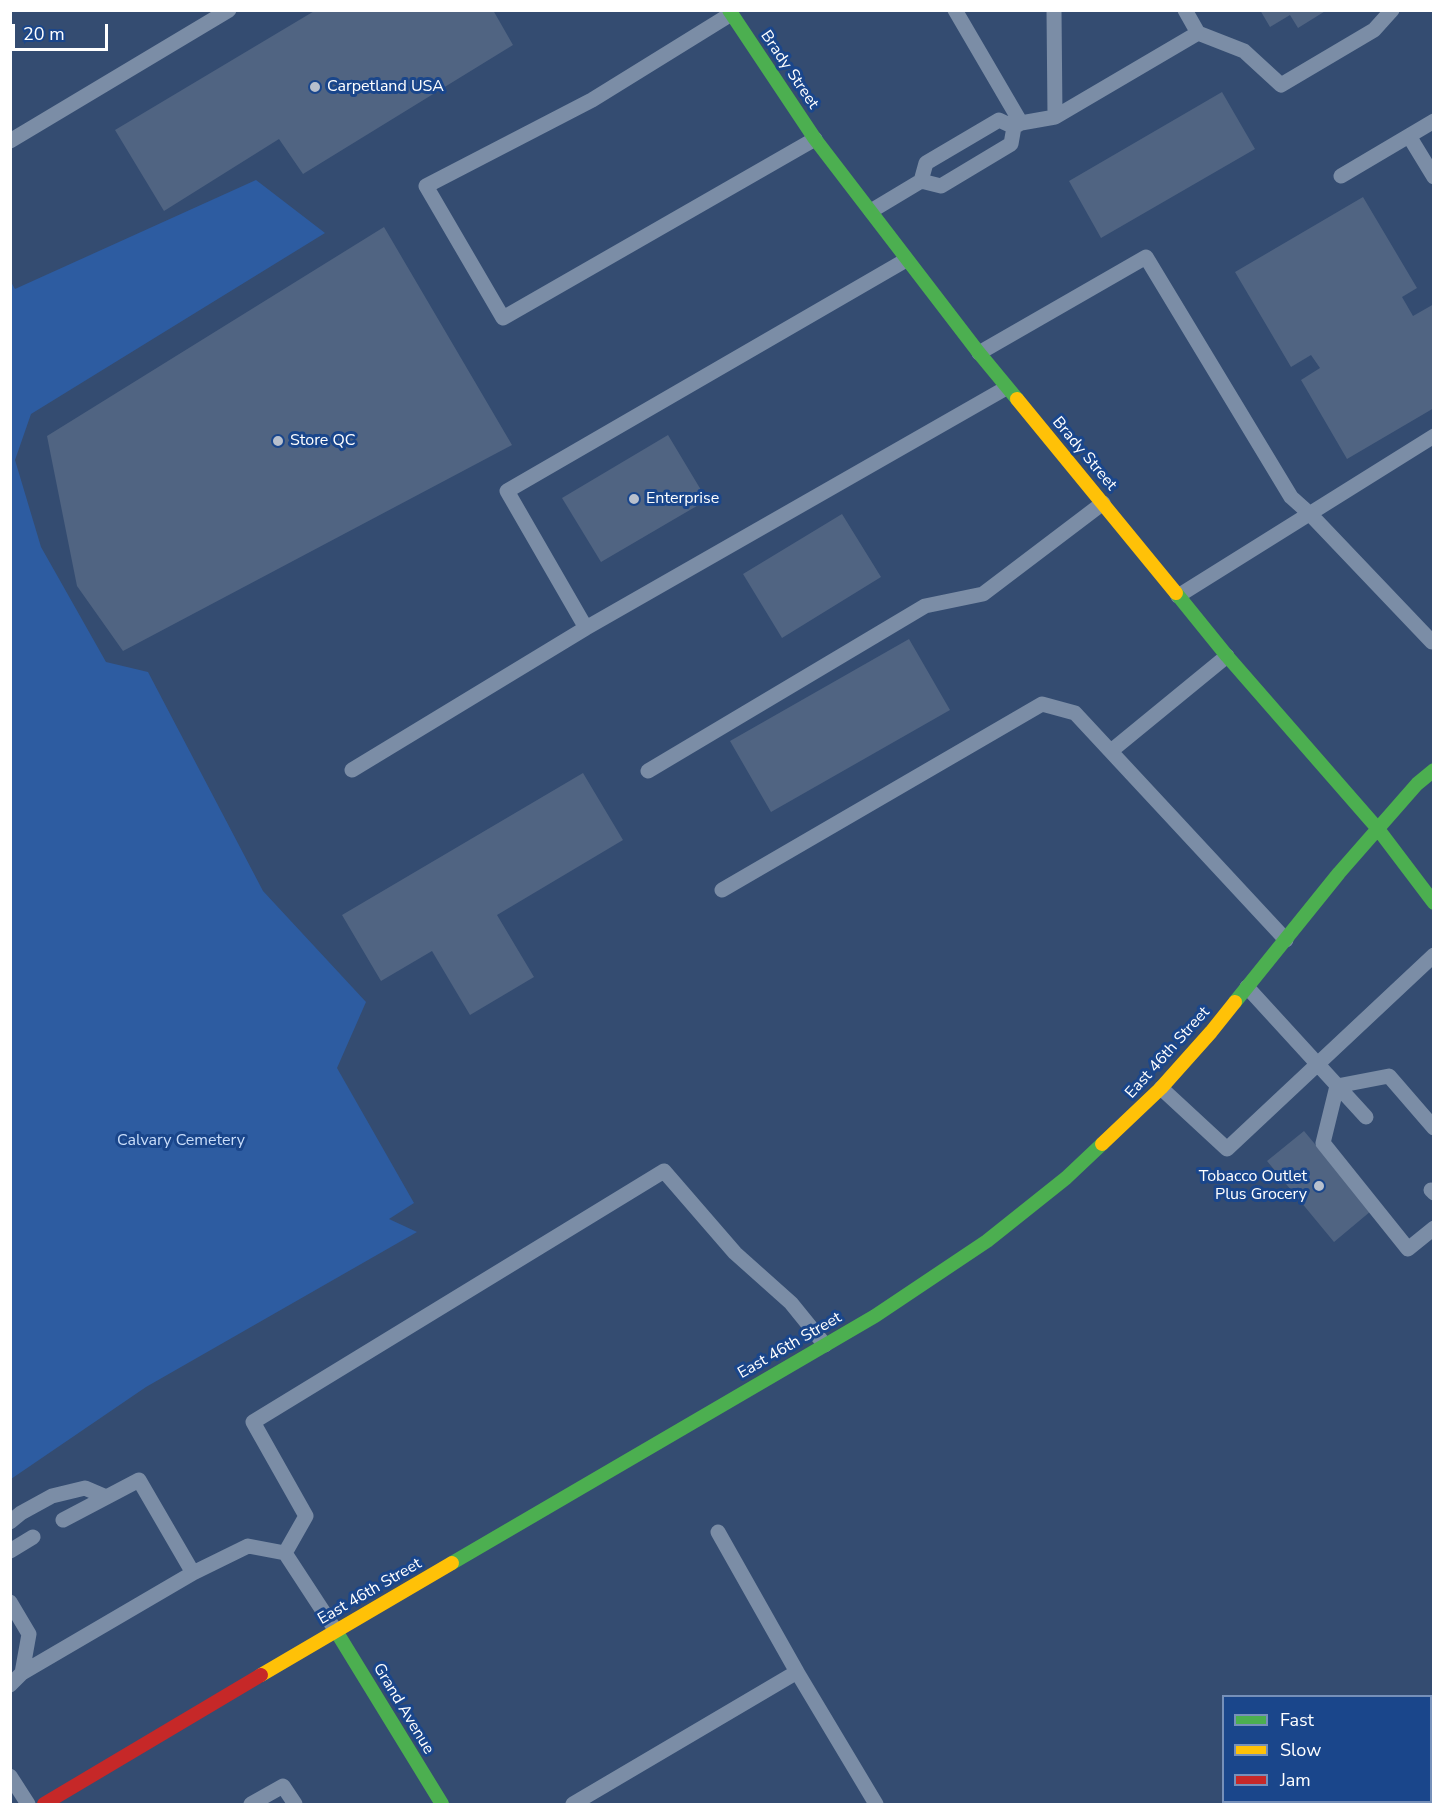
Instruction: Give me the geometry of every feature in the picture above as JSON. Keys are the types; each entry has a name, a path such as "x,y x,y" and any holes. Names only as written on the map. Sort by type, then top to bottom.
{"main road":[{"name":"Brady Street","path":"730,12 815,139 1006,388 1103,502 1227,656 1378,829 1434,903"},
{"name":"East 46th Street","path":"44,1804 336,1630 875,1316 987,1241 1066,1178 1161,1088 1211,1032 1339,873 1418,784 1434,770"},
{"name":"Grand Avenue","path":"336,1630 442,1804"}],"lane":[{"path":"10,141 229,10"},
{"path":"921,181 941,186 1011,144 1018,125 955,10"},
{"path":"1054,10 1055,117"},
{"path":"1185,10 1198,33 1244,51 1281,85 1374,30 1392,10"},
{"path":"730,12 592,100 426,186 503,318 815,139"},
{"path":"871,212 921,181 926,163 999,120 1018,125 1055,117 1198,33"},
{"path":"1341,176 1434,121"},
{"path":"1409,136 1434,177"},
{"path":"979,353 1146,257 1291,497 1310,513 1432,642"},
{"path":"586,628 507,491 906,260"},
{"path":"352,770 586,628 1006,388"},
{"path":"1178,596 1434,436"},
{"path":"648,771 925,606 983,594 1103,502"},
{"path":"1111,751 1227,656"},
{"path":"722,890 1042,704 1075,713 1286,940"},
{"path":"1161,1088 1227,1149 1434,955"},
{"path":"1247,987 1366,1117"},
{"path":"1337,1086 1389,1076 1434,1128"},
{"path":"1337,1086 1323,1143 1408,1249 1434,1228"},
{"path":"285,1553 306,1516 253,1422 664,1171 735,1253 791,1303 825,1345"},
{"path":"63,1520 139,1480 193,1574"},
{"path":"10,1522 21,1513 52,1496 85,1488 106,1497"},
{"path":"718,1532 797,1672 876,1804"},
{"path":"10,1551 33,1537"},
{"path":"10,1685 22,1673 193,1574 248,1546 285,1553 336,1630"},
{"path":"10,1602 29,1634 22,1673"},
{"path":"573,1804 797,1672"},
{"path":"10,1776 28,1804"},
{"path":"251,1804 284,1786 295,1804"}],"green space":[{"name":"Calvary Cemetery","path":"256,180 325,233 31,414 15,460 41,547 106,662 148,672 263,891 366,1002 337,1068 414,1203 389,1219 417,1232 146,1387 11,1479 11,282 15,289"}],"building":[{"name":"Carpetland USA","path":"316,10 493,10 513,45 303,174 279,139 164,211 115,130"},
{"path":"1260,10 1327,10 1298,28 1290,15 1270,27"},
{"path":"1222,92 1255,149 1101,238 1069,181"},
{"path":"1363,197 1417,288 1402,297 1413,316 1434,304 1434,408 1347,459 1301,380 1320,368 1311,355 1291,367 1235,272"},
{"name":"Store QC","path":"384,227 512,445 123,651 77,586 47,436"},
{"name":"Enterprise","path":"668,435 707,500 601,562 562,498"},
{"path":"842,514 881,577 782,638 743,574"},
{"path":"909,639 950,710 771,812 730,741"},
{"path":"583,773 623,840 497,915 534,977 470,1015 432,951 381,981 342,915"},
{"name":"Tobacco Outlet Plus Grocery","path":"1304,1131 1371,1211 1334,1242 1267,1161"}],"traffic: fast":[{"path":"729,10 815,139 1017,399"},
{"path":"1176,593 1227,656 1378,829 1434,903"},
{"path":"1235,1002 1339,873 1417,784 1434,770"},
{"path":"452,1563 875,1316 987,1241 1066,1178 1102,1144"},
{"path":"336,1631 442,1804"}],"traffic: slow":[{"path":"1017,399 1176,593"},
{"path":"1102,1144 1161,1088 1235,1002"},
{"path":"261,1675 452,1563"}],"traffic: jam":[{"path":"44,1804 261,1675"}],"place":[{"name":"Carpetland USA","path":"315,87"},
{"name":"Store QC","path":"278,441"},
{"name":"Enterprise","path":"634,499"},
{"name":"Tobacco Outlet Plus Grocery","path":"1319,1186"}]}
